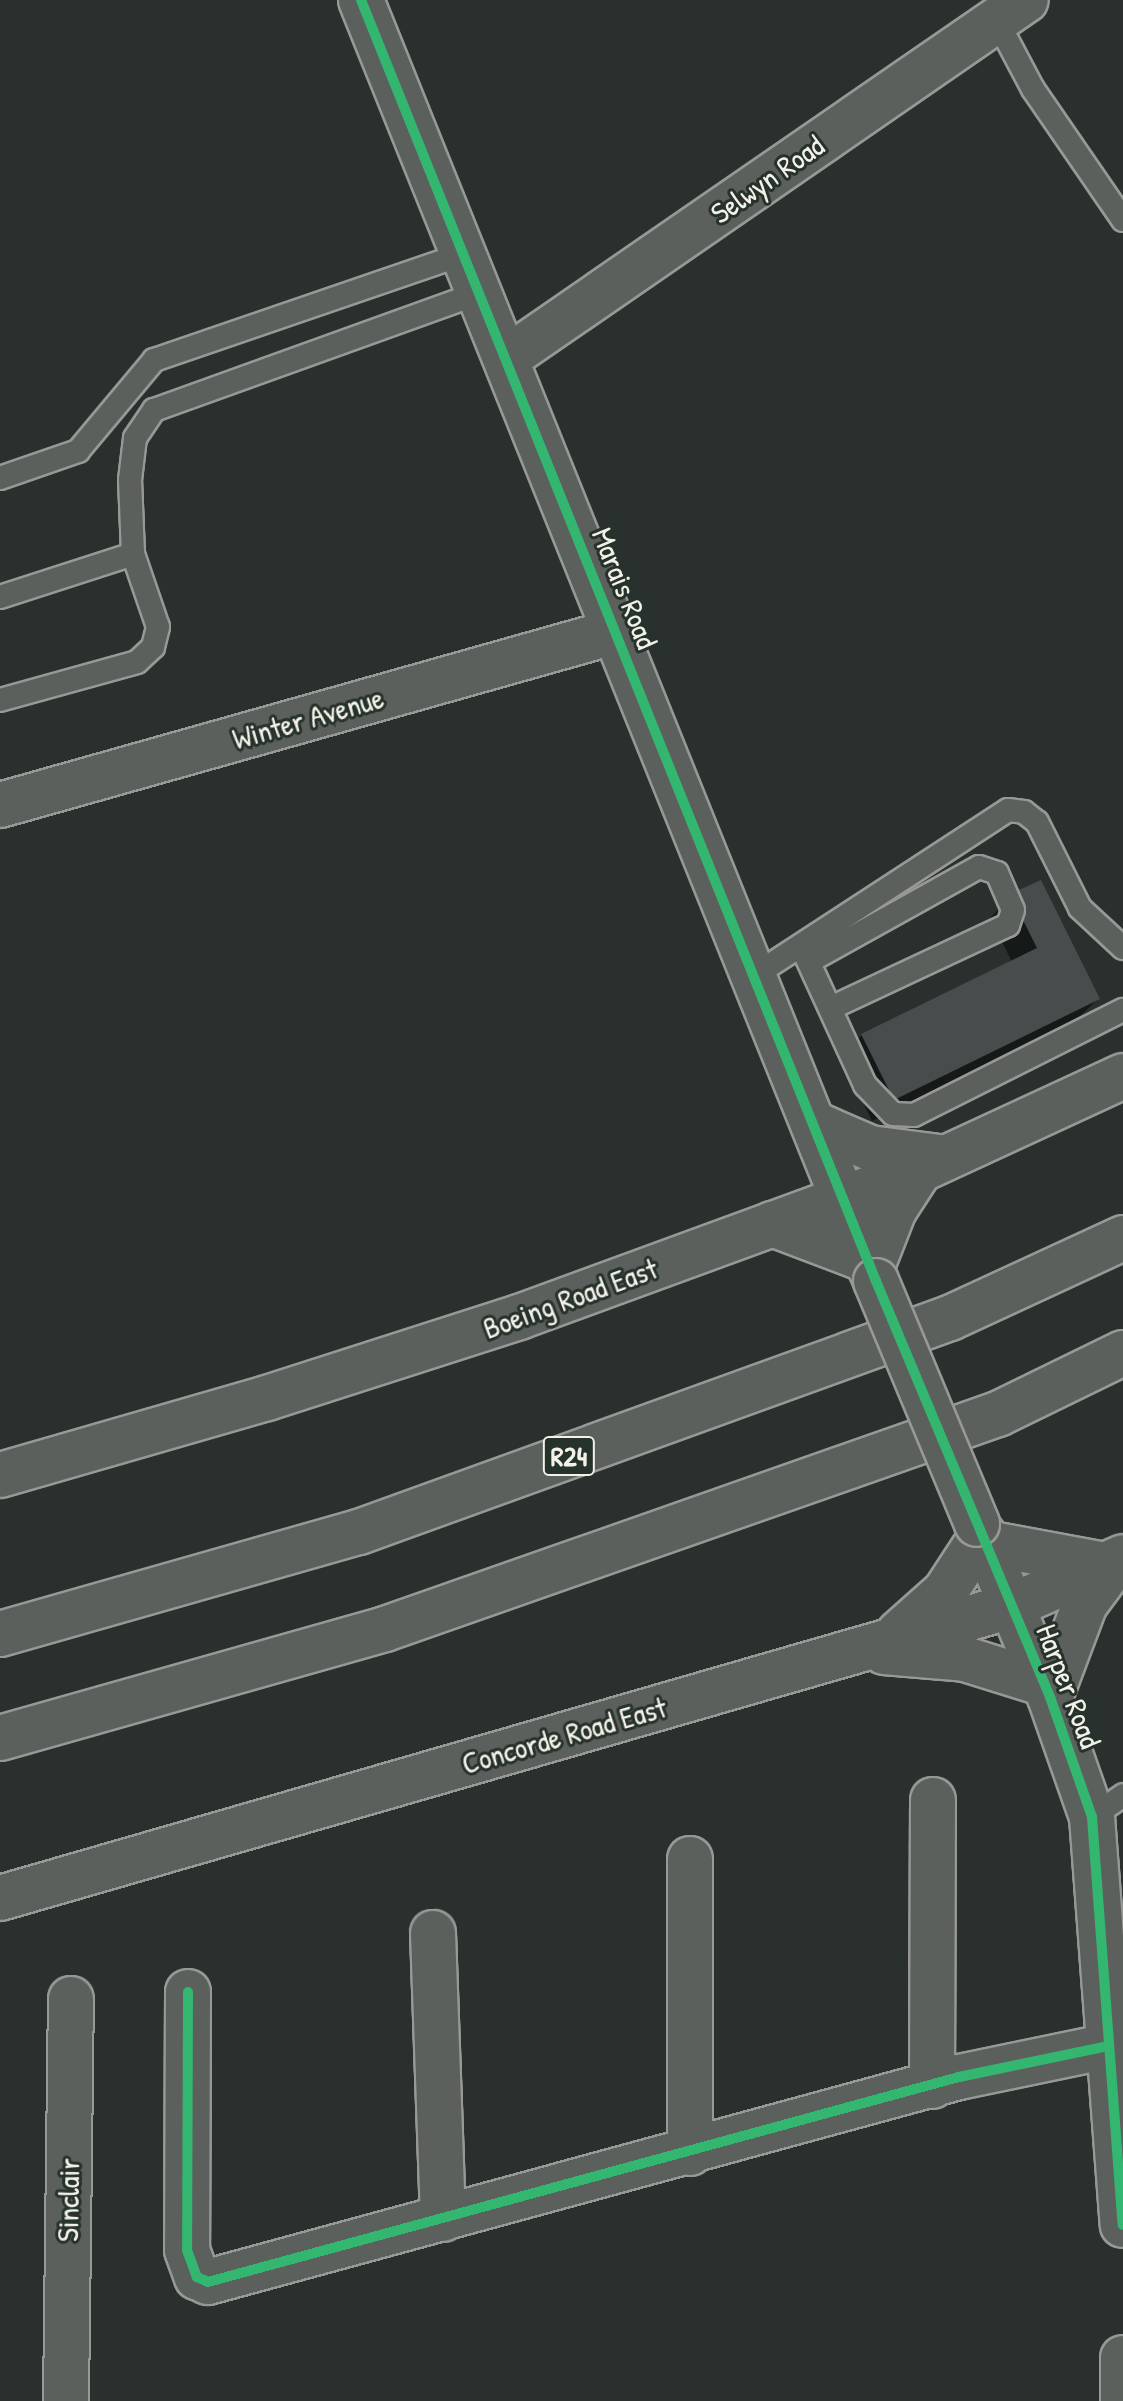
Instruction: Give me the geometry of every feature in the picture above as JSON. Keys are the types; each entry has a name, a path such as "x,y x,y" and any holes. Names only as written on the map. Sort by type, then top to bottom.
{"main road":[{"name":"Marais Road","path":"361,0 842,1195"},
{"name":"Selwyn Road","path":"507,358 1012,10"},
{"name":"Winter Avenue","path":"0,805 617,631"},
{"name":"Boeing Road East","path":"0,1475 267,1398 519,1317 842,1195 935,1164 1123,1076"},
{"path":"772,1224 871,1270 894,1210 935,1164 870,1148 815,1124"},
{"name":"Harper Road","path":"842,1195 1047,1690 1108,1806 1113,2019 1123,2225"},
{"name":"R24","path":"0,1634 359,1532 950,1318 1123,1238"},
{"path":"0,1738 385,1629 998,1414 1123,1353"},
{"path":"982,1533 1116,1560 1085,1604 1047,1690 965,1659 873,1646 945,1592 982,1533"},
{"name":"Concorde Road East","path":"0,1898 1011,1606 1116,1560"},
{"path":"932,2086 933,1800"},
{"path":"690,1859 690,2153"},
{"path":"433,1933 443,2219"},
{"path":"188,1992 187,2250 197,2277 217,2282 1034,2058 1113,2019"},
{"name":"Sinclair","path":"66,2401 71,1999"},
{"path":"1123,2358 1123,2401"}],"lane":[{"path":"1012,10 1033,89 1123,220"},
{"path":"0,478 78,451 154,360 471,274"},
{"path":"0,700 137,662 153,647 158,627 133,554 130,480 135,438 154,410 471,274"},
{"path":"0,597 133,554"},
{"path":"805,953 1008,810 1024,812 1037,822 1080,908 1123,948"},
{"path":"755,975 979,867 997,873 1013,910 1008,925 831,1008"},
{"path":"805,953 878,1104 893,1114 914,1115 1123,1010"}],"building":[{"path":"1041,880 1100,999 894,1100 861,1034 1037,948 1010,894"}],"cycle path":[{"path":"361,0 876,1281 1050,1697 1092,1817 1123,2225"},
{"path":"188,1992 187,2250 197,2277 208,2282 959,2077 1109,2046"}]}
